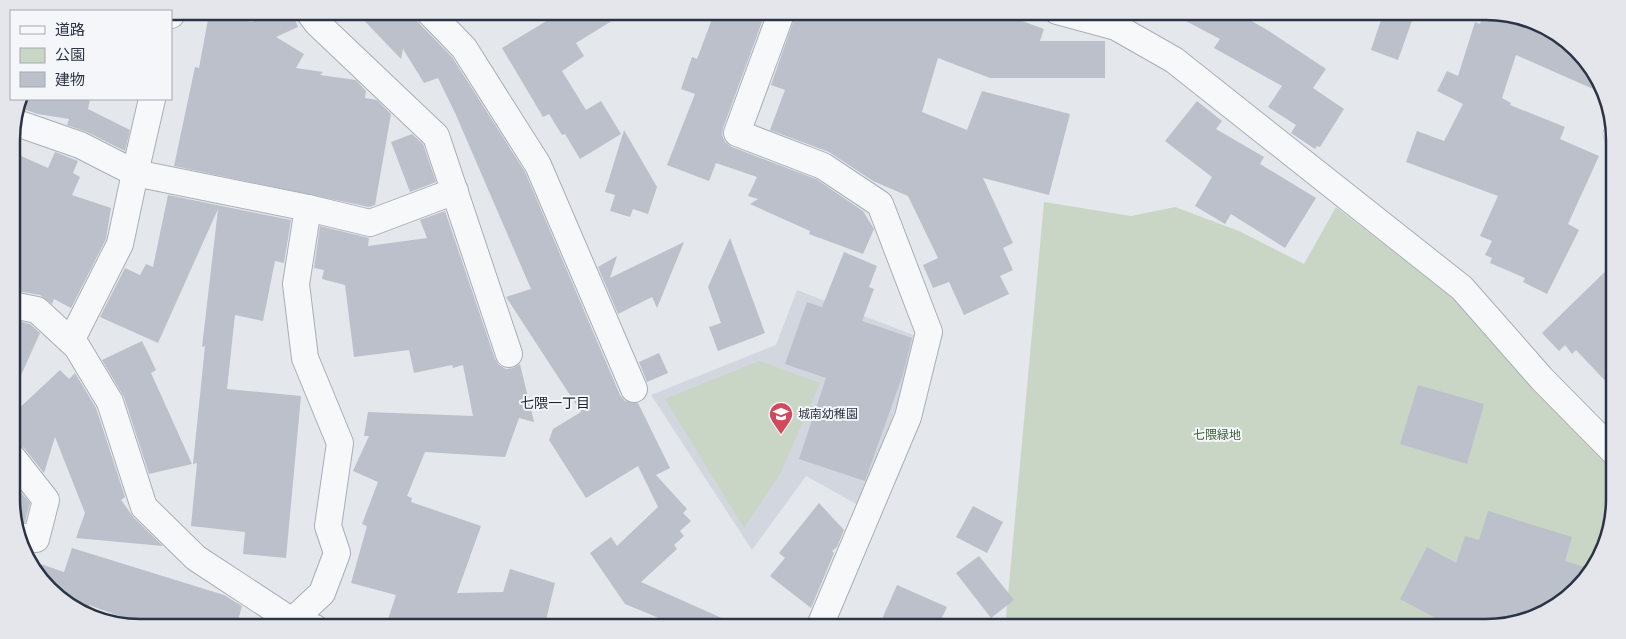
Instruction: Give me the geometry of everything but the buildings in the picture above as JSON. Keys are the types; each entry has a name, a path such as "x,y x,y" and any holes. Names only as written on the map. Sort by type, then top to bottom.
{"street":[{"path":"315,20 436,136 509,354"},
{"path":"437,20 464,48 538,165 634,389"},
{"path":"779,20 738,133 823,166 880,204 928,332 908,417 823,619"},
{"path":"1091,20 1116,27 1174,60 1462,288 1542,379 1606,444"},
{"path":"71,341 120,244 152,100"},
{"path":"21,124 80,145 135,172 308,208 370,223 455,191"},
{"path":"307,619 322,593 337,552 328,526 340,443 305,358 296,284 308,208"},
{"path":"20,307 37,310 77,347 110,402 144,507 196,558 294,619"},
{"path":"20,467 46,500 36,539 26,537"}],"shaded area":[{"name":"城南幼稚園","path":"797,290 921,338 860,506 806,476 752,550 651,395 776,345"}],"green space":[{"name":"七隈緑地","path":"1044,202 1131,216 1175,207 1239,231 1304,264 1336,207 1448,294 1606,445 1605,515 1600,538 1594,552 1571,584 1546,603 1525,613 1494,619 1006,619"},
{"path":"759,361 820,383 780,474 744,528 665,399"}],"place":[{"name":"城南幼稚園","path":"781,435"}],"district":[{"name":"七隈一丁目","path":"555,403"}]}
